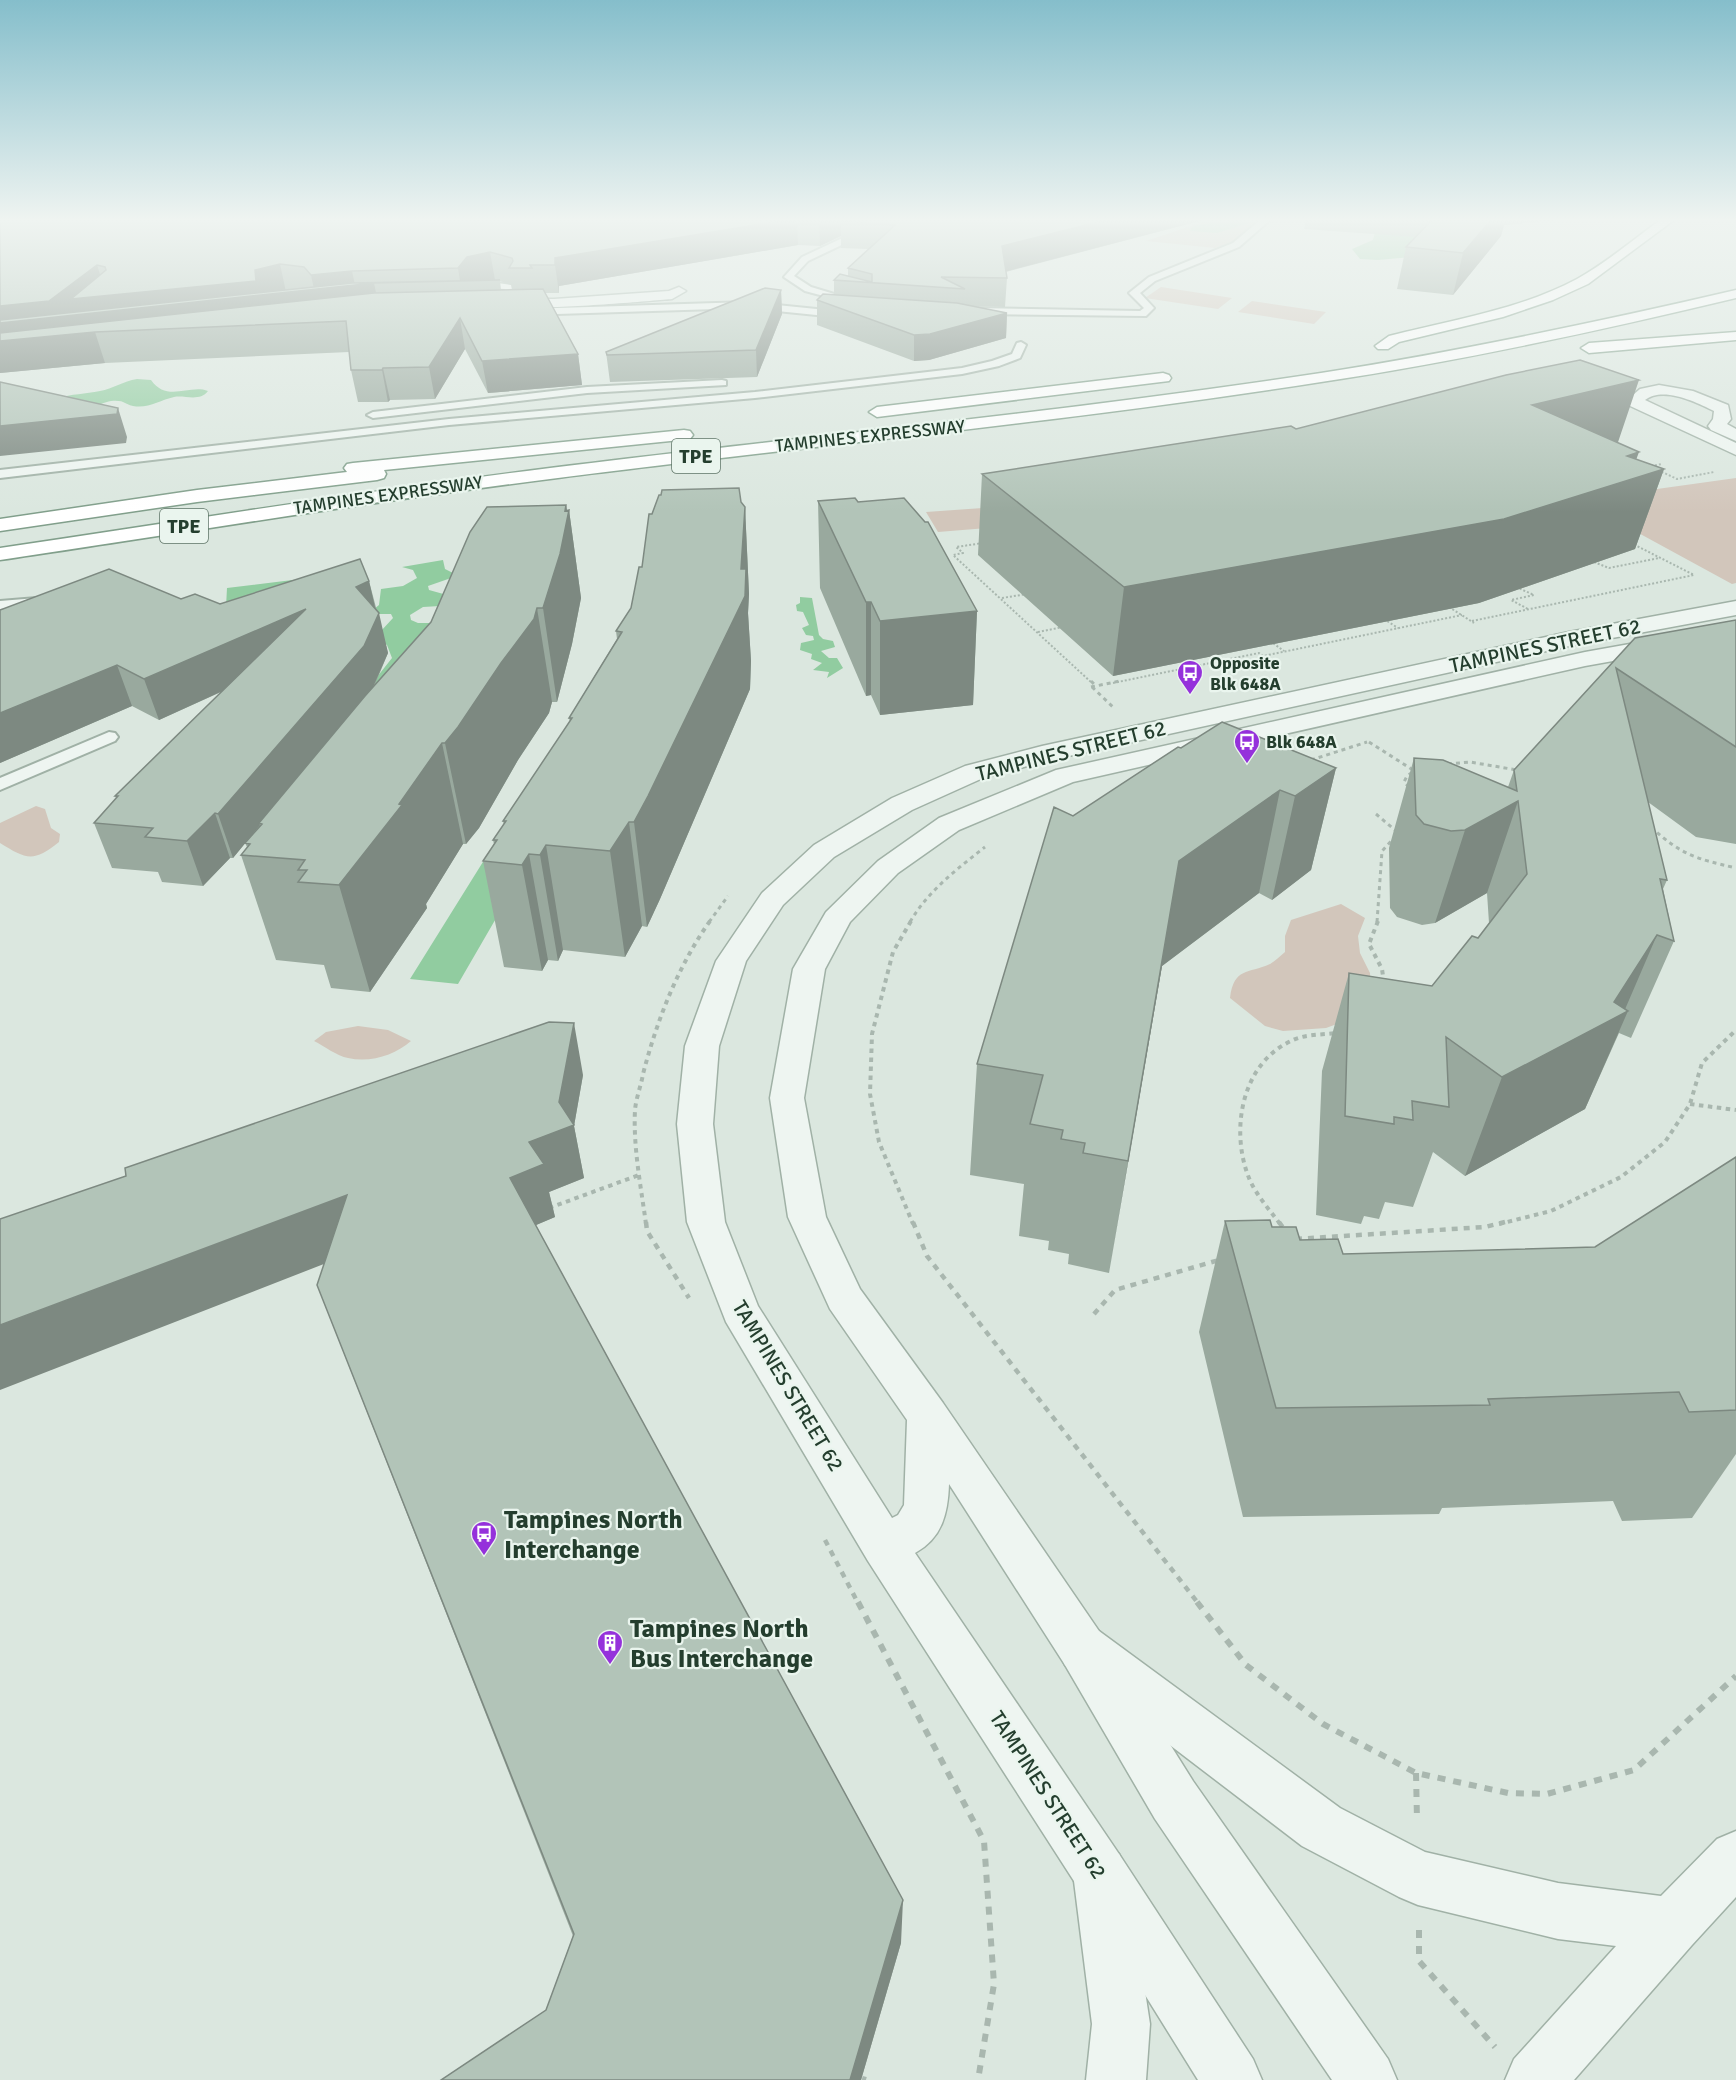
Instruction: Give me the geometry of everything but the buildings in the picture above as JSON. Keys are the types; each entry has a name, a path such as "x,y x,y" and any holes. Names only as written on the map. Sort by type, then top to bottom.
{"highway":[{"path":"1485,317 1394,339 1378,347 1518,323"},
{"name":"TAMPINES EXPRESSWAY","path":"0,554 473,482 1073,413 1478,352 1641,317"},
{"path":"1577,350 1635,342 1736,336"},
{"path":"1073,413 1267,396 1519,358"},
{"name":"TAMPINES EXPRESSWAY","path":"865,414 1180,376"},
{"name":"TAMPINES EXPRESSWAY","path":"0,510 208,483 701,433 196,496 0,525"},
{"path":"0,562 48,547"}],"street":[{"path":"1648,390 1704,398 1722,409 1722,418 1717,426 1736,446 1634,401 1648,390"},
{"name":"TAMPINES STREET 62","path":"1232,2080 1100,1873 884,1546 740,1311 706,1222 695,1124 702,1046 731,961 772,899 824,851 902,804 974,772 1042,754 1569,639 1736,608"},
{"name":"TAMPINES STREET 62","path":"1367,2080 1173,1800 1082,1647 928,1416 844,1298 807,1218 787,1098 809,969 837,918 888,867 950,824 1065,776 1585,659 1736,632"},
{"path":"884,1546 914,1530 926,1508 928,1416"},
{"path":"1082,1647 1321,1827 1418,1878 1558,1911 1672,1925"},
{"path":"1519,2067 1672,1925 1736,1858"},
{"path":"1100,1873 1121,2024 1116,2080"}],"lane":[{"path":"0,474 437,424 788,391 962,371 995,364 1016,356 1018,342 1000,349"},
{"path":"784,378 780,382 788,391"},
{"path":"364,417 587,390 726,383 740,385 748,395"},
{"path":"0,462 47,456"},
{"path":"0,605 70,600"},
{"path":"0,785 109,737"}],"path":[{"path":"1662,464 1649,466 1677,479 1716,472"},
{"path":"1472,621 1694,575 1624,540"},
{"path":"990,542 956,547 963,553 953,555 1096,686"},
{"path":"1592,561 1609,568 1660,558"},
{"path":"1508,583 1534,595 1511,600 1528,610"},
{"path":"1001,598 1035,592"},
{"path":"1444,604 1480,626"},
{"path":"1378,615 1398,628"},
{"path":"1104,711 1115,708 1091,687 1259,653 1263,656 1462,615"},
{"path":"1038,632 1068,626"},
{"path":"1265,637 1284,651"},
{"path":"1164,665 1171,670"},
{"path":"1304,762 1379,738"},
{"path":"1369,742 1414,771"},
{"path":"1441,765 1470,762 1523,771"},
{"path":"1414,793 1404,782 1407,776 1414,771 1423,769"},
{"path":"1376,814 1398,833"},
{"path":"1646,824 1658,831 1670,845 1693,858 1736,868"},
{"path":"1385,986 1382,969 1369,944 1379,917 1382,851 1405,827"},
{"path":"993,841 949,875 920,907 893,952 872,1034 870,1094 879,1142 927,1256 1246,1665 1323,1724 1416,1773 1508,1793 1547,1794 1634,1770 1736,1676"},
{"path":"695,1308 647,1231 639,1175 635,1109 650,1047 669,995 693,945 729,895"},
{"path":"1291,1239 1485,1227 1551,1210 1621,1177 1665,1142 1690,1104 1702,1063 1736,1030"},
{"path":"1285,1230 1248,1176 1239,1136 1246,1089 1263,1059 1290,1040 1338,1033"},
{"path":"1690,1104 1736,1110"},
{"path":"548,1208 639,1175"},
{"path":"1094,1314 1115,1290 1225,1258"},
{"path":"819,1530 984,1841 994,1984 978,2080"},
{"path":"1419,1961 1519,2067"}],"shaded area":[{"path":"1270,317 1321,317 1314,324"},
{"path":"137,379 151,380 157,387 171,392 201,389 208,391 201,396 174,397 138,407 116,401 89,406 57,398 105,390"},
{"path":"1736,478 1736,583 1732,584 1578,500"},
{"path":"1025,505 1038,524 938,532 926,512"},
{"path":"443,560 445,569 453,573 451,578 428,586 429,590 447,595 440,606 423,607 410,615 411,620 418,623 437,623 399,694 366,685 377,677 392,658 387,645 377,639 393,618 391,614 368,614 379,605 381,589 403,586 417,578 413,570 402,567"},
{"path":"333,575 226,607 227,588"},
{"path":"800,597 812,598 819,635 823,639 833,641 835,647 821,651 829,658 837,658 843,668 827,678 829,672 813,670 822,663 811,659 812,654 800,650 801,643 814,640 813,636 806,635 802,628 809,625 803,612 797,611 796,605 800,603"},
{"path":"36,806 45,809 51,828 60,834 59,842 36,856 17,853 0,843 0,823"},
{"path":"516,809 557,813 458,984 410,979"},
{"path":"1341,904 1365,918 1358,936 1360,953 1370,973 1371,997 1356,1017 1326,1028 1283,1031 1265,1026 1230,998 1232,988 1239,976 1270,964 1285,952 1285,936 1291,920"},
{"path":"358,1026 388,1030 411,1041 382,1057 357,1059 344,1057 314,1041 326,1032"}],"place":[{"name":"Opposite Blk 648A","path":"1190,696"},
{"name":"Blk 648A","path":"1247,765"},
{"name":"Tampines North Interchange","path":"484,1557"},
{"name":"Tampines North Bus Interchange","path":"610,1666"}]}
